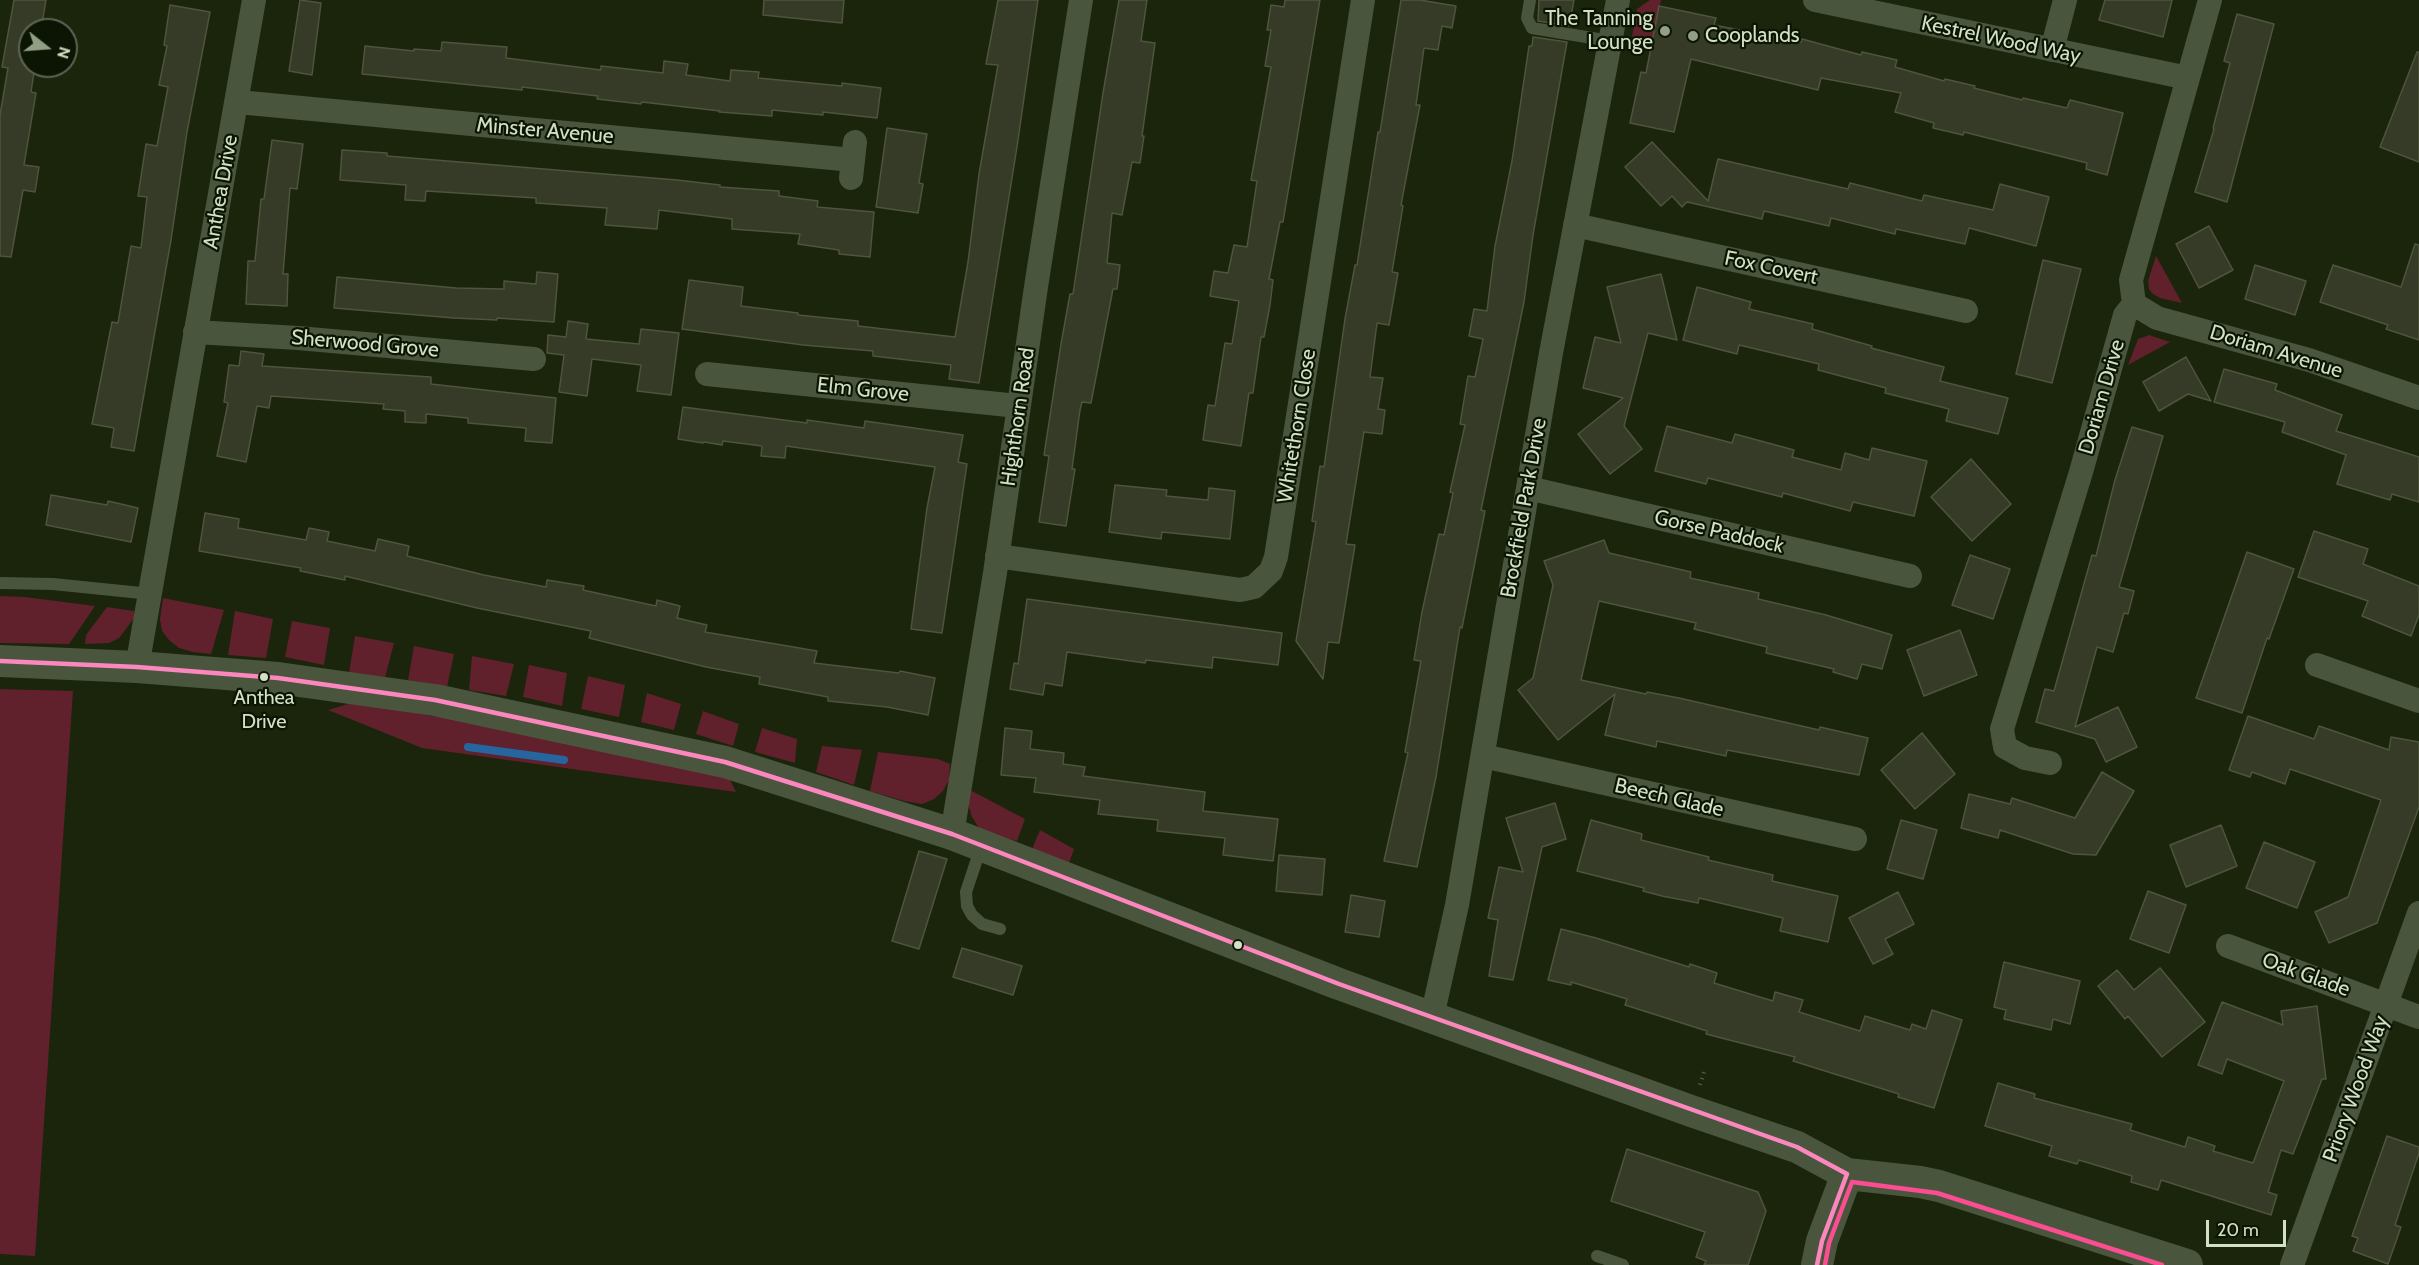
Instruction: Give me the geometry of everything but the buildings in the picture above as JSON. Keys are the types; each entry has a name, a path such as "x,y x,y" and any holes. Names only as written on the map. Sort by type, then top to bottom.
{"street":[{"name":"Anthea Drive","path":"137,667 255,0"},
{"name":"Highthorn Road","path":"952,834 997,556 1081,0"},
{"name":"Whitethorn Close","path":"997,556 1240,590 1254,587 1271,570 1276,557 1363,0"},
{"name":"Brockfield Park Drive","path":"1432,1017 1457,905 1528,488 1618,0"},
{"name":"Kestrel Wood Way","path":"1815,0 2188,78"},
{"path":"2052,50 2065,0"},
{"name":"Doriam Drive","path":"2050,763 2025,758 2005,747 2001,729 2081,472 2125,315 2134,304 2131,280 2210,0"},
{"name":"Minster Avenue","path":"238,102 853,160"},
{"name":"Fox Covert","path":"1575,225 1966,310"},
{"name":"Doriam Avenue","path":"2134,304 2157,318 2309,360 2419,398"},
{"name":"Sherwood Grove","path":"195,332 298,338 534,358"},
{"name":"Elm Grove","path":"707,373 1018,406"},
{"name":"Gorse Paddock","path":"1528,488 1910,575"},
{"path":"0,661 137,667 278,678 435,700 725,762 952,834 1261,955 1681,1108 1797,1147 1847,1174 1939,1186 2187,1265"},
{"path":"2317,665 2419,701"},
{"name":"Beech Glade","path":"1483,756 1855,840"},
{"name":"Priory Wood Way","path":"2292,1265 2419,913"},
{"name":"Oak Glade","path":"2228,946 2419,1017"},
{"path":"1817,1265 1822,1241 1847,1174"}],"lane":[{"path":"1530,0 1527,18 1532,28 1610,41"},
{"path":"0,583 53,584 151,594"},
{"path":"981,846 966,892 967,906 972,915 982,924 1000,929"},
{"path":"1597,1256 1623,1265"}],"shaded area":[{"path":"1650,0 1661,0 1650,51 1630,48 1637,9"},
{"path":"2156,256 2182,303 2160,298 2149,289 2148,281"},
{"path":"2149,335 2170,342 2128,365 2138,339"},
{"path":"0,596 95,606 69,644 0,643"},
{"path":"163,598 224,610 211,654 179,648 169,640 162,631 160,619"},
{"path":"107,607 134,611 134,618 119,638 109,643 85,644 86,635"},
{"path":"235,611 273,619 266,658 228,655"},
{"path":"292,621 330,628 324,665 285,657"},
{"path":"355,636 394,643 385,678 349,673"},
{"path":"414,646 454,654 447,687 408,680"},
{"path":"472,656 514,664 506,696 469,690"},
{"path":"529,665 567,673 562,706 523,697"},
{"path":"588,676 625,685 619,717 581,709"},
{"path":"0,689 73,691 35,1256 0,1254"},
{"path":"647,693 681,704 674,730 641,722"},
{"path":"355,702 561,739 728,776 736,792 422,748 328,710"},
{"path":"703,711 739,724 733,746 696,734"},
{"path":"762,728 797,739 795,763 755,752"},
{"path":"822,746 862,750 854,785 816,772"},
{"path":"878,752 938,759 950,764 949,780 943,791 934,799 922,804 870,791"},
{"path":"970,790 1025,819 1017,841 988,833 979,828 968,804"},
{"path":"1040,830 1074,849 1069,863 1032,849"}],"waterway":[{"path":"468,747 564,760"}],"transit line":[{"path":"0,661 137,667 278,678 435,700 725,762 952,834 1339,984 1797,1147 1847,1174"},
{"path":"1817,1265 1822,1241 1847,1174"},
{"name":"20","path":"1825,1265 1829,1243 1852,1182 1937,1193 2162,1265"}],"place":[{"name":"The Tanning Lounge","path":"1665,31"},
{"name":"Cooplands","path":"1693,36"},
{"name":"Anthea Drive","path":"264,677"}]}
